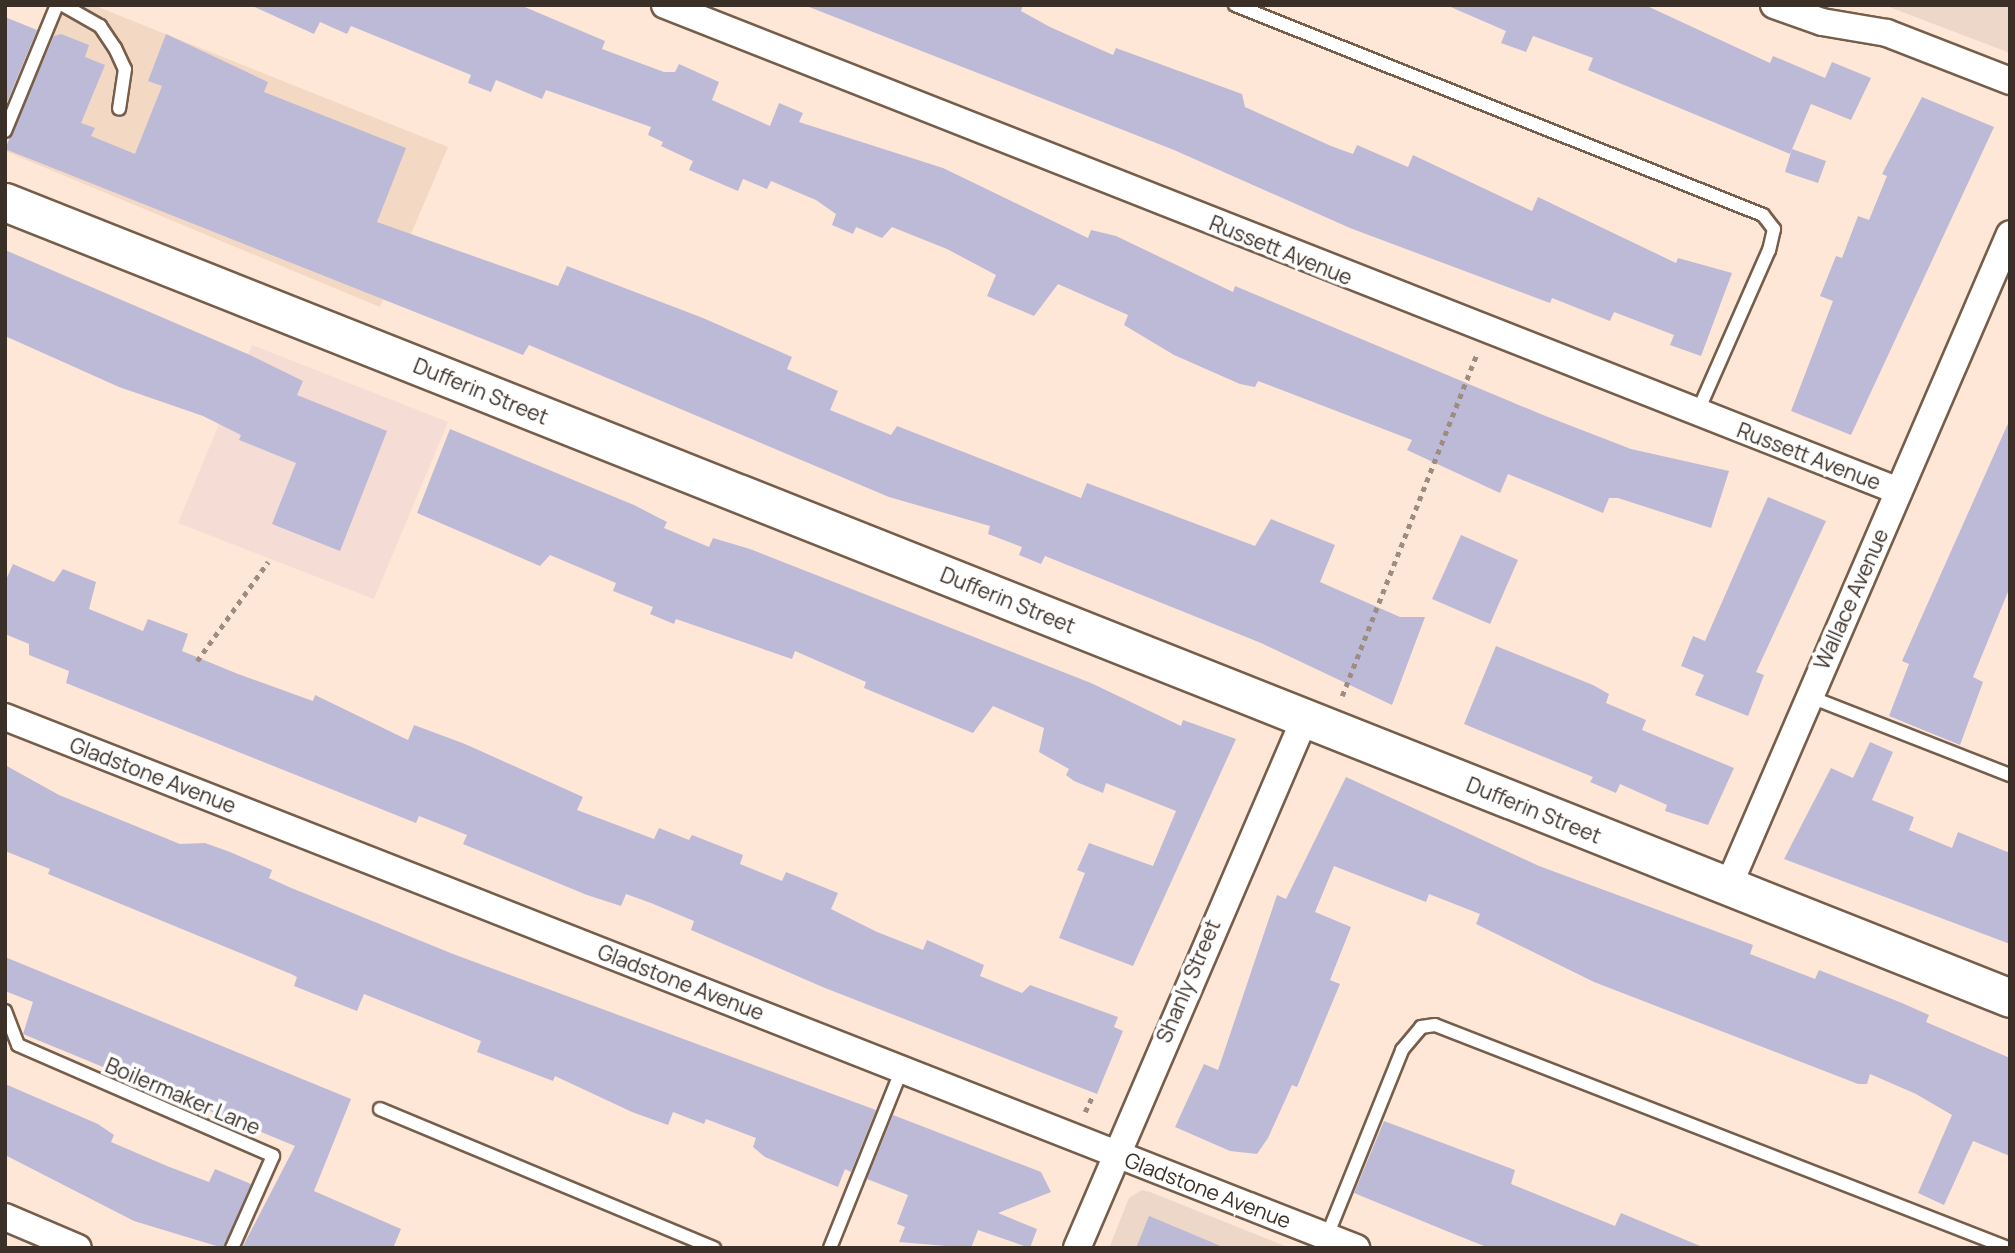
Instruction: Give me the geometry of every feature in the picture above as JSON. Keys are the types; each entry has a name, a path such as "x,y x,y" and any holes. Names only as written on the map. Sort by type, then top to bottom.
{"main road":[{"name":"Dufferin Street","path":"5,202 2010,998"}],"street":[{"name":"Russett Avenue","path":"665,5 1697,414 1899,491"},
{"path":"1774,5 1822,22 1887,33 2010,81"},
{"name":"Wallace Avenue","path":"1728,887 1808,696 2010,234"},
{"name":"Gladstone Avenue","path":"5,717 1356,1248"},
{"name":"Shanly Street","path":"1077,1248 1305,718"},
{"path":"5,1217 78,1248"}],"lane":[{"path":"5,131 57,5"},
{"path":"63,5 100,26 115,48 125,69 119,109"},
{"path":"1234,5 1763,215 1774,229 1769,250 1697,414"},
{"path":"1808,696 2010,775"},
{"name":"Boilermaker Lane","path":"5,1011 18,1045 273,1156 232,1248"},
{"path":"1327,1236 1402,1050 1420,1027 1435,1025 2008,1248"},
{"path":"830,1248 903,1068"},
{"path":"380,1109 714,1248"}],"path":[{"path":"1342,696 1479,346"},
{"path":"197,661 268,562"},
{"path":"1084,1114 1092,1097"}],"shaded area":[{"path":"60,5 93,5 448,147 380,307 5,151"},
{"path":"1884,5 2010,5 2010,53"},
{"path":"252,345 448,422 374,599 178,523"},
{"path":"1142,1190 1290,1248 1109,1248 1129,1198"}],"building":[{"path":"250,5 520,5 605,41 602,49 664,72 675,72 679,64 719,82 712,100 770,126 779,103 803,113 799,122 943,168 1088,238 1091,230 1116,236 1233,292 1235,286 1543,415 1631,449 1729,471 1711,528 1618,498 1609,498 1603,513 1508,474 1500,493 1407,450 1412,440 1258,381 1255,387 1240,384 1174,355 1124,325 1128,315 1058,284 1034,316 987,296 996,275 947,249 892,227 882,238 856,227 853,234 832,225 836,214 816,200 771,181 767,189 743,179 738,191 689,170 693,161 661,146 663,142 648,135 651,127 546,90 542,99 496,80 491,92 468,83 471,75 351,26 347,34 320,22 314,34"},
{"path":"804,5 1023,5 1021,11 1113,55 1116,48 1242,94 1245,107 1331,146 1353,154 1357,145 1408,167 1413,155 1532,211 1538,197 1676,263 1678,258 1732,273 1701,356 1670,345 1674,335 1614,312 1610,321 1552,298 1550,303 1350,228 1174,150"},
{"path":"1446,5 1645,5 1770,63 1773,56 1825,78 1832,62 1871,78 1851,120 1811,104 1790,154 1588,70 1593,58 1533,36 1526,52 1501,43 1506,31"},
{"path":"5,17 37,30 5,107"},
{"path":"61,34 89,45 85,57 105,65 81,123 95,128 91,136 135,154 162,86 148,81 166,34 268,82 264,92 406,148 377,222 558,286 567,266 703,318 792,357 787,369 838,391 830,410 891,435 897,426 1081,498 1087,483 1255,546 1271,519 1335,545 1320,582 1400,617 1425,617 1392,705 1261,643 1045,556 1041,564 1019,555 1022,547 988,534 990,526 889,497 529,345 523,355 5,149 54,36"},
{"path":"1922,97 1994,127 1851,435 1791,411 1833,301 1820,296 1836,256 1842,258 1858,216 1869,220 1887,176 1882,174"},
{"path":"1792,149 1826,161 1818,183 1785,172"},
{"path":"5,250 250,355 303,381 297,395 387,431 340,551 272,524 296,463 239,440 241,435 203,416 119,387 5,336"},
{"path":"2010,419 2010,587 1973,677 1983,682 1960,745 1889,716 1909,664 1902,661"},
{"path":"450,429 634,505 667,522 664,528 709,547 713,538 750,549 1091,683 1181,726 1183,720 1236,739 1133,966 1059,938 1085,873 1077,870 1089,843 1153,866 1176,811 1106,783 1103,793 1074,781 1066,775 1069,769 1039,752 1044,728 993,706 973,733 864,688 866,682 795,651 792,659 676,619 674,624 650,614 653,607 613,591 616,583 550,555 540,566 417,513"},
{"path":"1768,497 1826,521 1756,672 1764,675 1748,716 1695,695 1704,675 1681,666 1693,636 1705,641"},
{"path":"1461,535 1518,560 1490,624 1432,599"},
{"path":"13,564 54,582 63,569 96,582 89,609 143,631 148,619 188,634 182,651 238,674 313,701 315,695 408,740 414,725 465,744 583,797 577,810 654,839 659,828 689,840 692,835 743,855 740,864 782,881 786,872 838,893 831,909 877,932 923,950 927,940 984,965 980,976 1022,993 1030,985 1118,1017 1114,1027 1123,1031 1097,1094 825,988 691,930 694,921 651,903 626,894 621,906 587,895 463,844 467,835 419,816 416,823 66,683 69,671 29,655 29,644 5,634 5,582"},
{"path":"1496,646 1593,685 1609,694 1606,703 1646,720 1642,730 1734,768 1708,825 1665,811 1667,805 1620,784 1616,793 1590,782 1593,777 1464,724"},
{"path":"1870,742 1893,752 1872,800 1914,817 1909,830 1952,848 1958,832 2010,853 2010,944 1784,859 1831,768 1853,778"},
{"path":"5,765 59,795 180,844 205,843 230,852 272,870 269,878 453,954 876,1110 851,1172 845,1169 838,1187 765,1157 753,1147 756,1138 706,1119 704,1124 673,1112 668,1125 632,1112 555,1076 553,1081 477,1052 481,1041 364,994 357,1011 294,986 297,977 291,974 48,874 50,869 5,851"},
{"path":"1346,777 1539,866 1753,945 1750,954 1815,979 1819,970 1902,1003 1929,1015 1926,1022 2010,1058 2010,1156 1973,1141 1944,1205 1918,1193 1952,1115 1916,1094 1870,1074 1867,1084 1858,1084 1594,982 1476,924 1480,914 1429,894 1426,902 1334,866 1315,912 1351,927 1330,980 1340,984 1297,1087 1292,1085 1268,1138 1257,1154 1230,1151 1175,1127 1204,1064 1218,1070 1277,895 1286,899"},
{"path":"5,957 351,1099 314,1191 401,1229 393,1248 242,1248 295,1146 23,1034 33,1002 5,991"},
{"path":"5,1084 98,1124 114,1135 111,1142 167,1166 209,1182 215,1169 251,1184 223,1248 134,1221 5,1155"},
{"path":"893,1115 1041,1172 1051,1192 998,1213 1037,1229 1030,1248 978,1230 971,1248 899,1242 905,1227 897,1224 908,1195 867,1179"},
{"path":"1384,1121 1515,1170 1511,1184 1615,1226 1621,1213 1705,1248 1489,1248 1354,1193"},
{"path":"1149,1216 1223,1247 1223,1248 1136,1248"}]}
